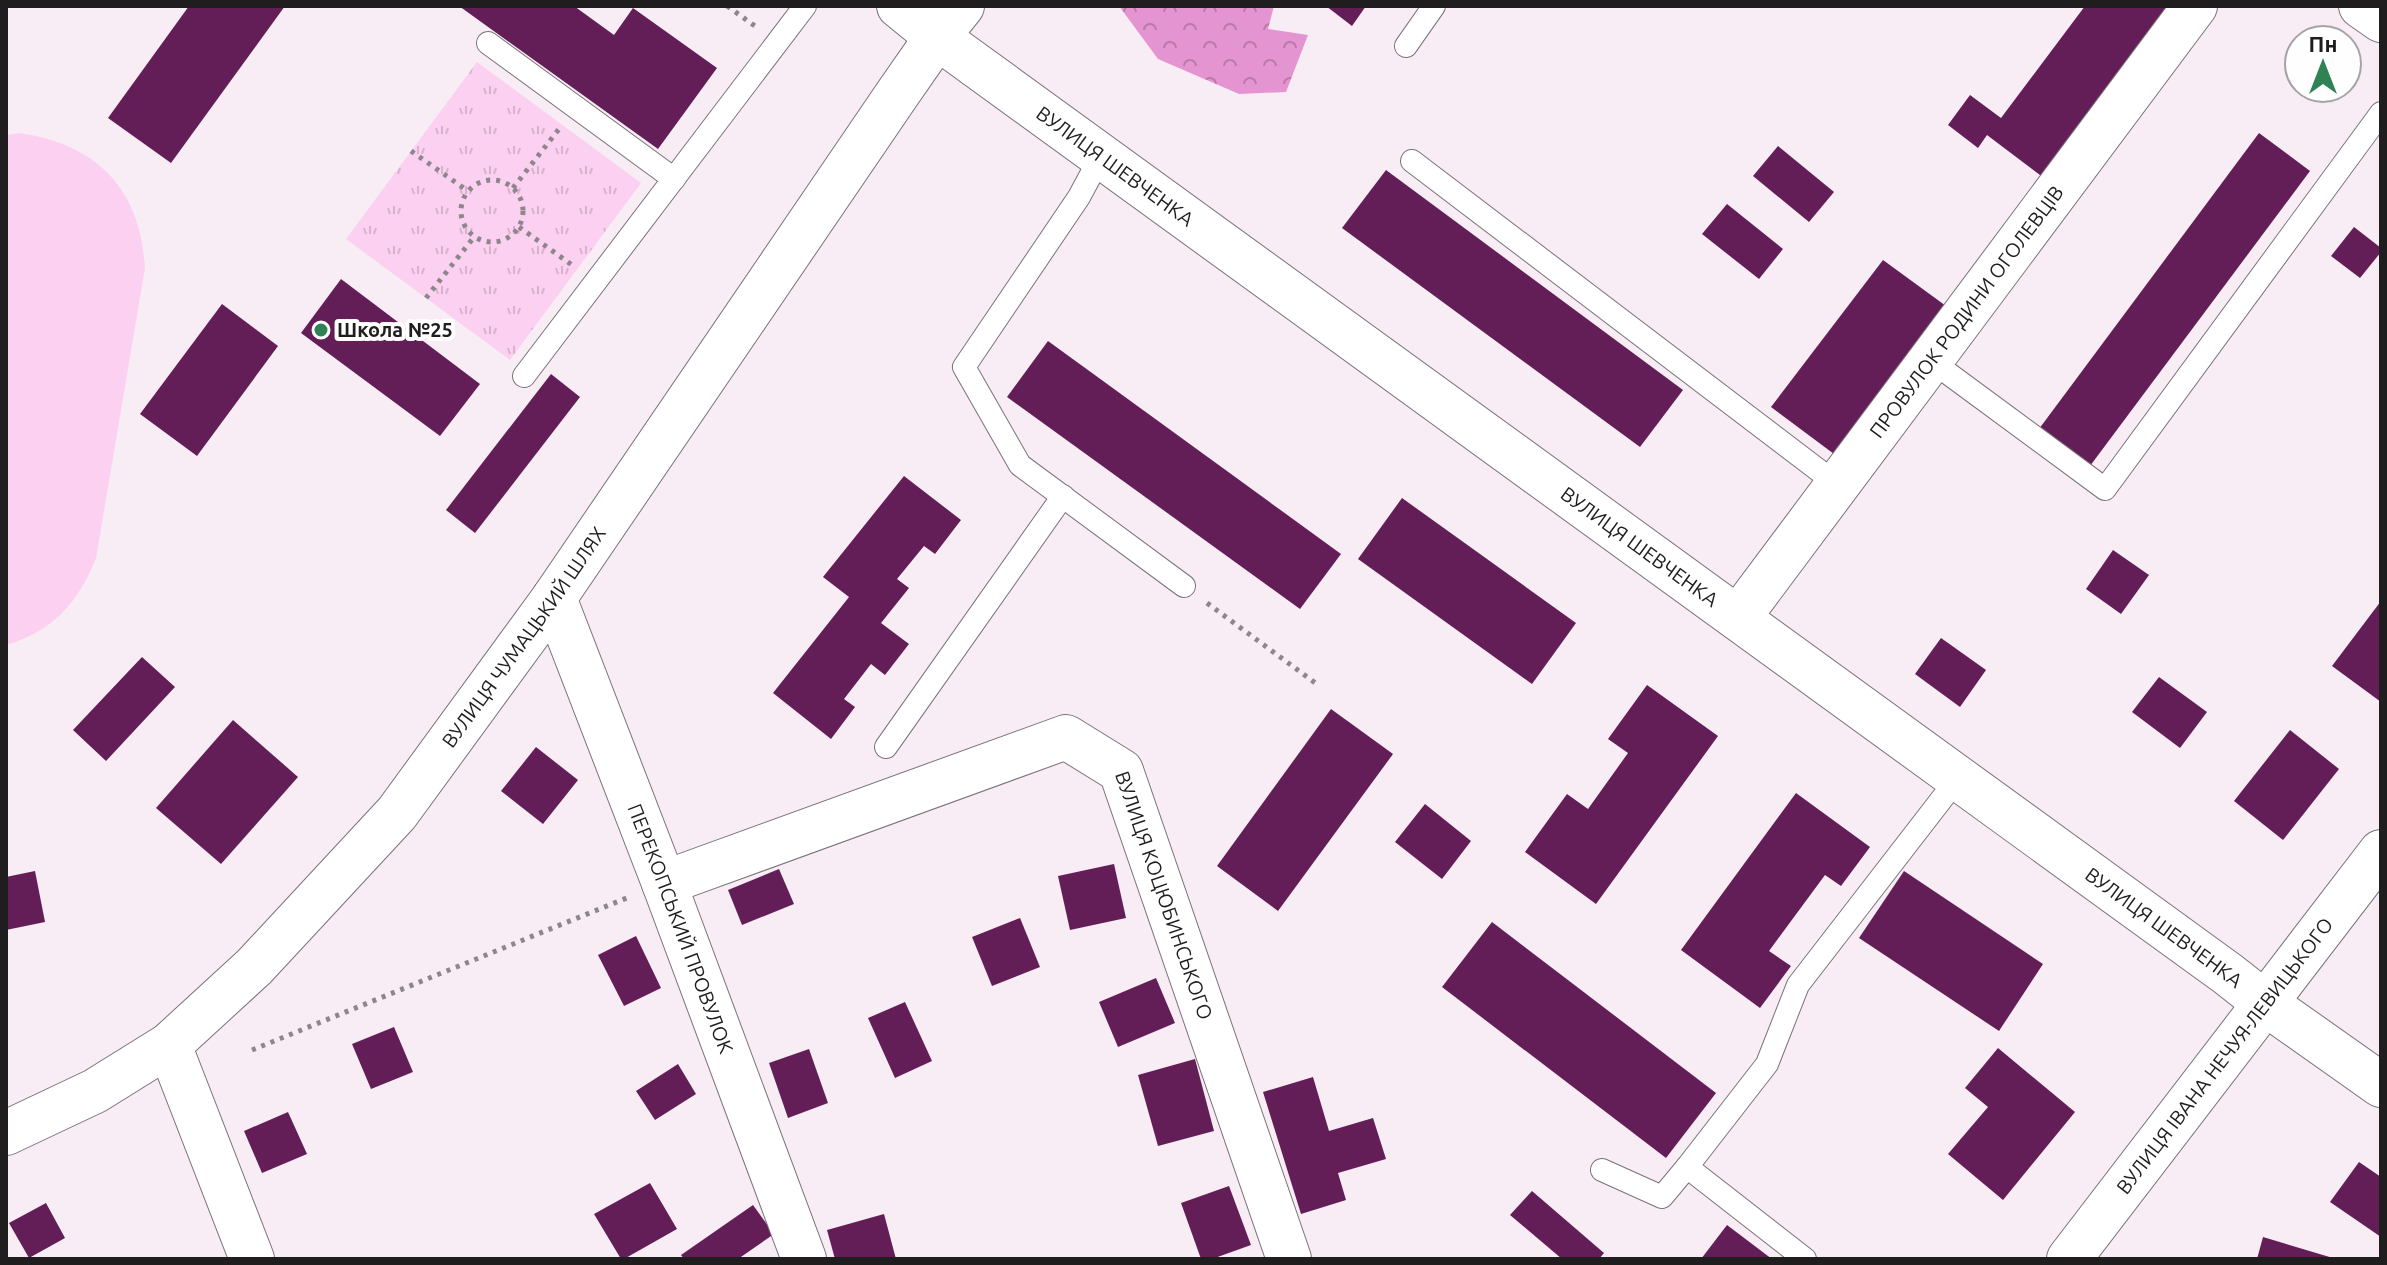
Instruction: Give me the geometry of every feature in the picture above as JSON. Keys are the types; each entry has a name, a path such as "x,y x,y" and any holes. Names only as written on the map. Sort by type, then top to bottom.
{"street":[{"name":"ВУЛИЦЯ ШЕВЧЕНКА","path":"899,6 950,21 1101,156 2381,1085"},
{"name":"ПРОВУЛОК РОДИНИ ОГОЛЕВЦІВ","path":"1738,618 2195,6"},
{"path":"2361,6 2381,20"},
{"name":"ВУЛИЦЯ ЧУМАЦЬКИЙ ШЛЯХ","path":"6,1133 95,1091 169,1045 254,967 397,813 554,598 950,21"},
{"name":"ПЕРЕКОПСЬКИЙ ПРОВУЛОК","path":"554,598 804,1259"},
{"name":"ВУЛИЦЯ КОЦЮБИНСЬКОГО","path":"664,883 1066,737 1121,771 1289,1259"},
{"name":"ВУЛИЦЯ ІВАНА НЕЧУЯ-ЛЕВИЦЬКОГО","path":"2069,1259 2381,852"},
{"path":"169,1045 252,1259"}],"lane":[{"path":"524,376 805,6"},
{"path":"1406,46 1434,6"},
{"path":"488,43 674,179"},
{"path":"1930,360 2105,489 2381,113"},
{"path":"1101,156 1079,197 964,367 1020,465 1184,586"},
{"path":"1412,161 1838,485"},
{"path":"886,747 1063,496"},
{"path":"1602,1170 1662,1197 1767,1064 1798,985 1958,778"},
{"path":"1687,1167 1805,1259"}],"path":[{"path":"513,188 576,108"},
{"path":"411,151 468,191"},
{"path":"496,180 513,188 523,207 519,227 513,235 494,243 474,237 462,221 463,200 468,191 476,185 496,180"},
{"path":"519,227 596,281"},
{"path":"426,298 474,237"},
{"path":"1184,586 1318,685"},
{"path":"252,1050 664,883"}],"green space":[{"path":"1119,6 1274,6 1268,29 1308,35 1286,92 1239,94 1158,59"},
{"path":"477,62 641,183 510,360 346,239"},
{"path":"20,133 72,148 110,175 134,215 145,268 96,558 81,589 62,613 37,632 6,645 6,135"}],"building":[{"path":"189,6 285,6 171,163 108,118"},
{"path":"459,6 574,6 614,35 633,8 717,68 658,149"},
{"path":"1326,6 1366,6 1352,26"},
{"path":"2085,6 2175,6 2044,178 1987,135 1978,148 1948,125 1970,95 2001,118"},
{"path":"2259,133 2310,171 2090,466 2039,429"},
{"path":"1778,146 1834,192 1809,222 1753,176"},
{"path":"1386,170 1683,390 1640,447 1342,228"},
{"path":"1727,204 1783,249 1759,279 1702,234"},
{"path":"2354,227 2381,248 2360,278 2331,256"},
{"path":"1883,260 1946,306 1834,454 1771,407"},
{"path":"341,279 480,384 440,436 301,333"},
{"path":"222,304 278,346 197,456 140,414"},
{"path":"1048,341 1341,554 1300,609 1007,397"},
{"path":"551,374 580,397 475,533 446,510"},
{"path":"904,476 961,520 935,554 924,546 897,579 909,588 881,623 909,644 885,675 871,664 844,699 855,707 831,739 773,693 849,597 823,577"},
{"path":"1402,498 1576,623 1532,684 1358,559"},
{"path":"2113,550 2149,575 2121,614 2086,589"},
{"path":"2381,601 2381,702 2332,666"},
{"path":"1941,638 1986,670 1960,707 1915,674"},
{"path":"142,657 175,687 106,761 73,730"},
{"path":"2159,677 2207,712 2180,748 2132,712"},
{"path":"1647,685 1718,736 1596,904 1525,852 1567,794 1588,809 1628,753 1608,739"},
{"path":"1331,709 1393,754 1278,911 1217,866"},
{"path":"233,720 298,777 221,864 156,808"},
{"path":"2290,730 2339,769 2283,840 2234,801"},
{"path":"536,747 578,780 543,824 501,791"},
{"path":"1796,793 1870,847 1841,886 1825,875 1769,951 1791,966 1760,1008 1681,950"},
{"path":"1425,804 1471,841 1442,879 1395,842"},
{"path":"1114,864 1126,918 1070,930 1058,876"},
{"path":"779,869 794,904 742,925 728,890"},
{"path":"35,871 45,922 6,930 6,877"},
{"path":"1904,871 2043,964 1999,1031 1859,938"},
{"path":"1020,918 1040,967 992,986 972,937"},
{"path":"1492,922 1716,1093 1666,1158 1442,987"},
{"path":"636,936 661,988 624,1006 598,955"},
{"path":"1156,978 1175,1023 1118,1047 1099,1002"},
{"path":"905,1002 932,1061 895,1078 868,1018"},
{"path":"394,1027 413,1072 371,1089 352,1044"},
{"path":"1998,1048 2075,1112 2003,1200 1948,1154 1988,1107 1965,1088"},
{"path":"809,1049 828,1103 788,1118 769,1063"},
{"path":"1195,1059 1214,1131 1158,1146 1138,1075"},
{"path":"678,1064 696,1094 655,1120 636,1091"},
{"path":"1313,1077 1329,1131 1373,1118 1386,1159 1338,1173 1346,1200 1301,1214 1263,1092"},
{"path":"288,1112 307,1154 262,1173 244,1131"},
{"path":"2359,1162 2381,1177 2381,1237 2330,1202"},
{"path":"650,1183 677,1229 621,1259 594,1214"},
{"path":"1229,1186 1251,1245 1212,1259 1201,1259 1181,1203"},
{"path":"1532,1191 1604,1253 1599,1259 1562,1259 1510,1215"},
{"path":"46,1203 65,1238 29,1258 9,1223"},
{"path":"753,1205 774,1234 738,1259 684,1259 681,1255"},
{"path":"884,1214 896,1259 835,1259 827,1230"},
{"path":"1727,1225 1764,1253 1772,1259 1701,1259"},
{"path":"2263,1237 2333,1258 2333,1259 2257,1259"}],"place":[{"name":"Школа №25","path":"321,330"}]}
